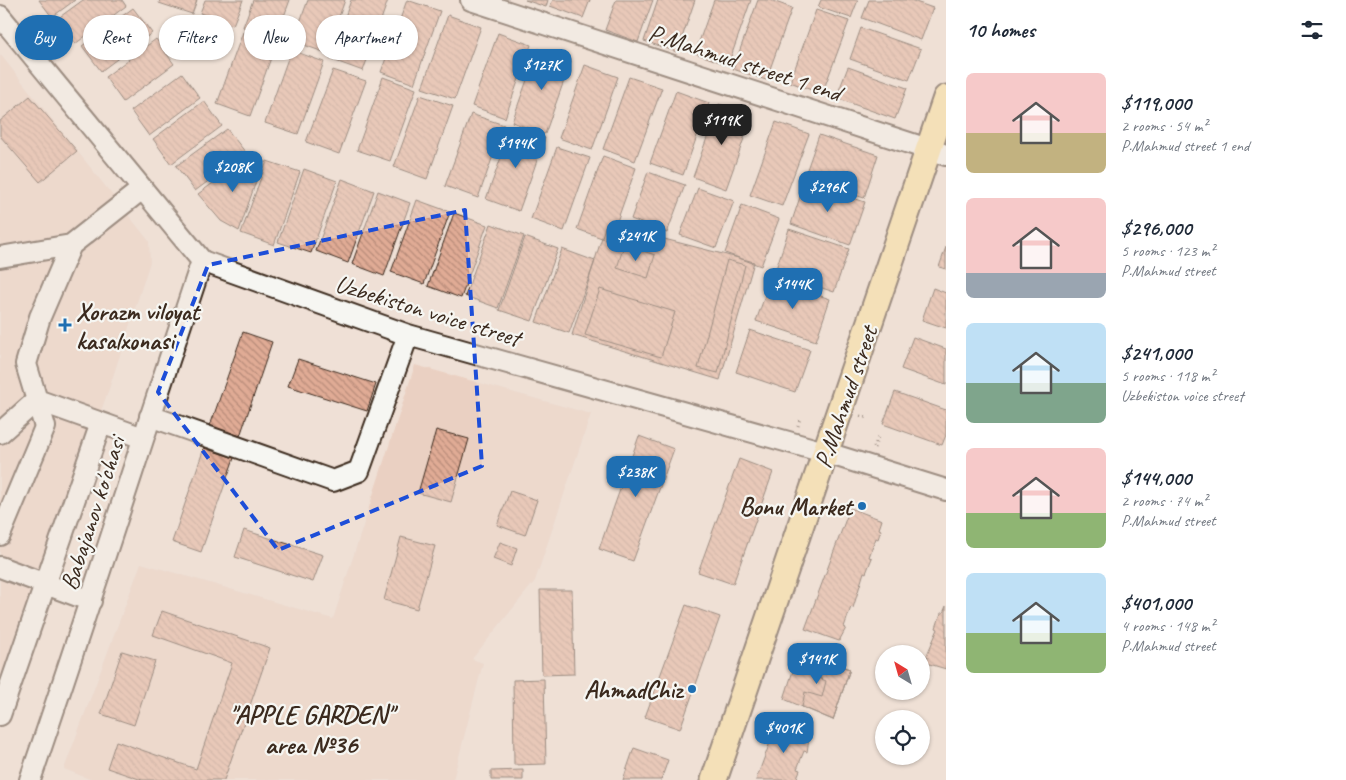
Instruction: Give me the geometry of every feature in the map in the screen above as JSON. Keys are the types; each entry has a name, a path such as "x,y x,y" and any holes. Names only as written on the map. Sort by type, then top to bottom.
{"main road":[{"name":"P.Mahmud street","path":"714,780 826,454 937,152 946,98"}],"street":[{"name":"P.Mahmud street 1 end","path":"471,0 937,152"},
{"path":"0,16 202,261"},
{"path":"0,535 45,426 26,364 40,317 71,245 142,189"},
{"path":"0,257 71,245"},
{"name":"Uzbekiston voice street","path":"202,261 408,335 946,490"},
{"name":"Babajanov ko'chasi","path":"30,780 92,601 150,416 202,261"},
{"path":"150,416 333,481 360,471 408,335"},
{"path":"37,400 143,438"},
{"path":"0,433 37,400"},
{"path":"0,715 44,583 101,423"},
{"path":"0,567 92,601"}],"highlighted area":[{"path":"465,210 482,466 278,550 158,392 208,265"}],"shaded area":[{"name":"Xorazm viloyat kasalxonasi","path":"0,54 149,241 150,262 109,389 0,687"},
{"path":"415,365 591,414 535,581 472,659 483,663 453,780 92,780 64,769 141,563 333,619"}],"building":[{"path":"39,0 75,0 55,15 50,15"},
{"path":"83,0 122,0 126,6 114,15 83,15 83,38 75,44 73,41 73,15 62,15"},
{"path":"160,0 197,0 192,14 159,3"},
{"path":"205,0 243,0 234,22 234,15 206,15 200,13"},
{"path":"253,0 290,0 284,15 247,15"},
{"path":"308,0 345,0 340,15 316,15 316,49 306,46 306,15 303,15"},
{"path":"351,0 388,0 383,15 346,15"},
{"path":"407,0 440,11 414,84 381,72 385,60 418,60 418,15 402,15"},
{"path":"525,0 548,0 546,7"},
{"path":"553,0 590,0 583,18 550,6"},
{"path":"616,0 653,0 638,42 605,30"},
{"path":"658,0 695,0 677,52 644,41"},
{"path":"714,0 751,0 728,65 695,53"},
{"path":"758,0 770,0 792,8 766,80 733,69"},
{"path":"821,0 858,0 851,18 818,7"},
{"path":"869,0 910,0 933,8 921,40 862,18"},
{"path":"133,8 138,15 124,15"},
{"path":"816,10 849,21 822,94 790,82"},
{"path":"448,15 481,27 455,99 422,88"},
{"path":"861,28 921,49 909,80 850,59"},
{"path":"243,32 244,60 270,60 250,116 217,104"},
{"path":"498,33 531,45 505,118 472,106"},
{"path":"156,39 159,43 159,60 171,60 174,64 123,102 105,77 128,60 149,60 149,44"},
{"path":"538,49 571,61 545,134 512,122"},
{"path":"306,55 324,62 298,134 265,123 287,60 306,60"},
{"path":"93,60 116,60 101,71"},
{"path":"333,60 367,60 363,71"},
{"path":"585,65 618,77 592,150 559,138"},
{"path":"848,67 907,88 895,119 836,98"},
{"path":"333,70 366,81 339,154 306,142"},
{"path":"182,73 200,98 149,136 131,111"},
{"path":"383,77 416,89 390,161 357,150"},
{"path":"629,77 662,88 635,161 603,149"},
{"path":"676,91 709,103 683,175 650,163"},
{"path":"420,95 453,106 427,179 394,167"},
{"path":"30,96 77,151 40,182 0,136 0,121"},
{"path":"204,101 222,126 171,164 153,139"},
{"path":"719,104 752,116 726,189 693,177"},
{"path":"471,114 504,125 478,198 445,186"},
{"path":"776,122 809,134 782,206 750,195"},
{"path":"512,127 545,138 519,211 486,199"},
{"path":"227,129 246,153 195,191 176,166"},
{"path":"819,135 878,155 864,198 804,178"},
{"path":"557,147 590,158 564,231 531,219"},
{"path":"603,156 636,168 610,241 577,229"},
{"path":"249,157 263,161 239,231 221,221 198,194"},
{"path":"267,161 300,172 274,245 241,233"},
{"path":"304,169 337,181 311,253 278,242"},
{"path":"648,172 685,185 667,233 631,219"},
{"path":"342,179 374,191 348,263 316,251"},
{"path":"805,182 865,202 850,245 791,224"},
{"path":"698,188 734,201 716,248 680,235"},
{"path":"378,191 410,203 384,276 352,264"},
{"path":"417,200 450,212 424,284 391,272"},
{"path":"742,205 779,219 761,266 725,253"},
{"path":"454,213 487,225 461,298 428,286"},
{"path":"491,224 524,236 498,308 465,296"},
{"path":"606,224 754,262 720,380 572,335"},
{"path":"789,229 849,249 834,292 775,272"},
{"path":"525,237 558,249 532,321 499,310"},
{"path":"624,245 655,255 648,278 617,268"},
{"path":"946,247 946,269 939,267"},
{"path":"562,249 595,261 569,333 536,322"},
{"path":"727,260 745,265 718,373 698,368"},
{"path":"771,279 830,299 816,341 756,321"},
{"path":"933,288 946,293 946,328 922,320"},
{"path":"600,289 675,312 661,357 585,335"},
{"path":"750,330 810,350 795,392 736,372"},
{"path":"243,332 272,342 240,436 210,426"},
{"path":"913,337 946,349 946,385 901,369"},
{"path":"298,359 376,384 367,411 288,386"},
{"path":"895,392 946,410 946,435 942,445 883,424"},
{"path":"436,430 469,439 451,502 418,493"},
{"path":"639,436 674,449 633,561 599,549"},
{"path":"204,448 234,458 201,552 172,542"},
{"path":"739,459 773,472 733,584 698,572"},
{"path":"510,491 537,500 525,535 497,525"},
{"path":"850,508 882,520 878,539 876,538 869,557 872,558 866,573 864,572 853,608 851,607 844,627 846,628 839,641 805,629"},
{"path":"244,530 323,555 313,582 235,557"},
{"path":"401,537 435,546 417,609 384,600"},
{"path":"500,542 517,548 511,566 493,559"},
{"path":"540,590 572,590 574,674 542,675"},
{"path":"686,605 720,617 680,729 645,717"},
{"path":"946,606 946,669 930,664 930,648 938,629 936,628 941,613 943,613"},
{"path":"162,611 270,648 224,780 142,780 107,768 116,741 196,769 232,663 153,635"},
{"path":"122,651 155,661 134,725 101,714"},
{"path":"799,652 850,669 833,720 784,699"},
{"path":"825,662 850,669 833,720 802,707 805,692 822,697 826,681 819,678"},
{"path":"544,679 546,764 514,765 513,680"},
{"path":"778,721 810,733 807,752 804,751 797,769 800,770 796,780 756,780"},
{"path":"634,748 668,760 661,780 623,780"},
{"path":"523,770 523,780 491,780 491,771"}],"place":[{"name":"Xorazm viloyat kasalxonasi","path":"65,325"},
{"name":"Bonu Market","path":"862,506"},
{"name":"AhmadChiz","path":"692,689"}],"district":[{"name":"\"APPLE GARDEN\" area №36","path":"311,729"}]}
